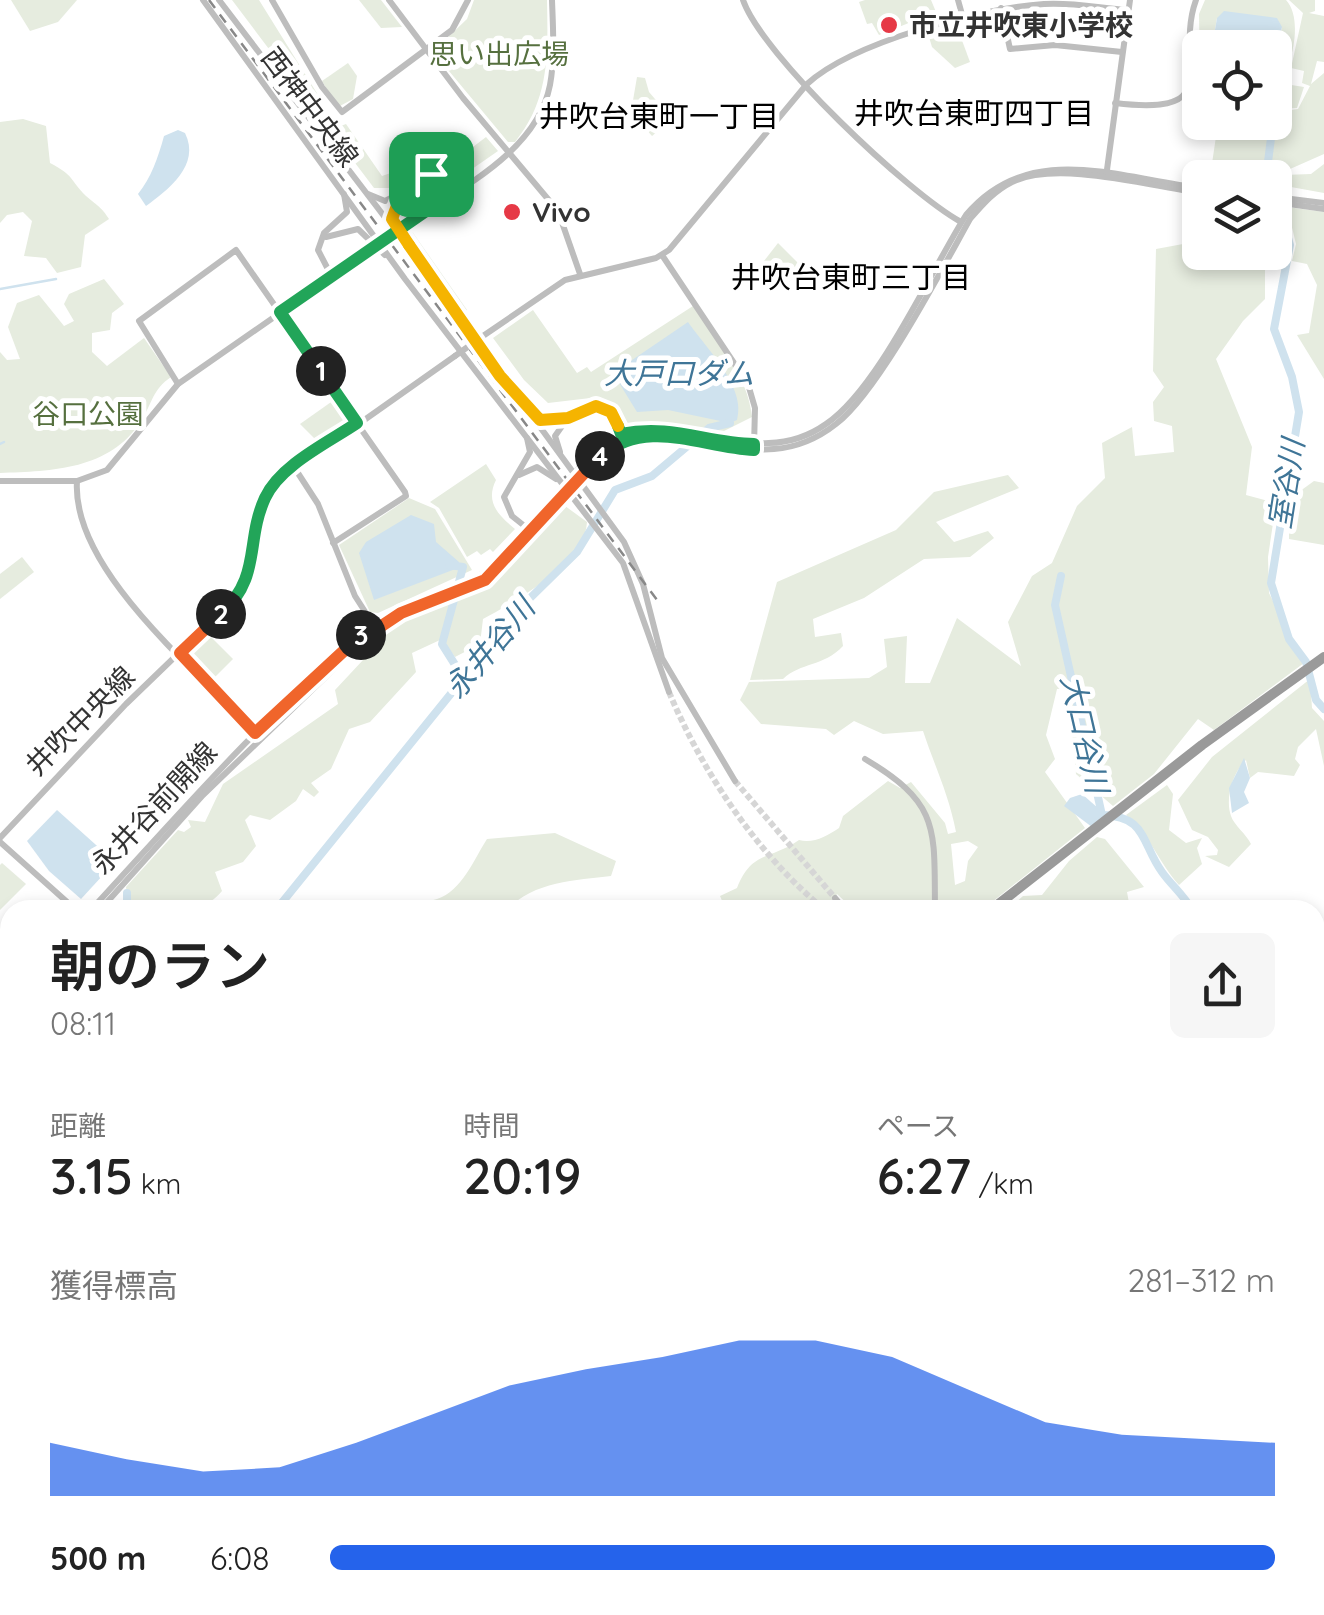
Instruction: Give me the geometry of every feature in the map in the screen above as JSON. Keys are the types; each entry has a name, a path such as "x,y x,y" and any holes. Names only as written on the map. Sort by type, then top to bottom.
{"highway":[{"path":"1012,900 1132,802 1324,661"},
{"path":"1004,900 1064,856"}],"street":[{"name":"西神中央線","path":"203,0 405,278 616,553 630,576 669,692"},
{"name":"西神中央線","path":"219,0 335,157 432,279 624,542 643,584 662,658 735,780"},
{"path":"272,0 338,111 426,50 460,21 468,0"},
{"path":"389,0 558,211 580,274"},
{"path":"0,481 77,480 107,470 124,455 178,384 510,152 536,120 550,89 552,0"},
{"path":"743,0 768,45 906,182 964,224"},
{"path":"958,0 963,18"},
{"path":"1106,177 1130,0"},
{"path":"1115,103 1164,107 1183,95 1192,73 1196,0"},
{"path":"754,447 755,408 748,384 662,255 807,84 847,56 1001,8 1049,4 1128,10"},
{"path":"1001,8 1010,50 1055,45 1122,52"},
{"path":"335,157 378,201 402,192"},
{"path":"324,163 348,200 342,220 321,241 321,260 332,277"},
{"path":"500,376 540,420 568,418 587,408 605,408 623,437 648,429 681,431 754,447 811,434 847,407 981,196 1011,177 1055,168 1182,188"},
{"path":"432,279 392,219 402,192 414,178 431,174 452,193"},
{"path":"1292,202 1324,206"},
{"path":"321,241 337,231 358,229 405,278"},
{"path":"178,384 140,326 141,317 236,250 406,496 333,543"},
{"name":"井吹中央線","path":"0,840 229,607 246,584 265,498 294,467 548,290 580,274 662,255"},
{"path":"566,464 555,436 568,418"},
{"path":"516,420 529,442 530,452 504,497 506,506 529,530"},
{"name":"永井谷前開線","path":"101,900 258,736 375,627 485,580 589,462 623,437"},
{"path":"294,467 318,504 355,596 375,627"},
{"path":"516,477 531,467 544,469 593,521"},
{"path":"77,480 92,550 121,591 258,736"},
{"name":"永井谷前開線","path":"109,900 258,736"},
{"path":"865,759 898,781 932,822 935,900"},
{"path":"0,840 65,900"}],"green space":[{"path":"11,0 77,0 58,22 30,31"},
{"path":"232,0 259,0 338,127 346,124 382,176 423,162 448,166 486,137 498,151 452,183 441,170 415,169 391,188 374,188"},
{"path":"359,0 381,0 402,27 381,28"},
{"name":"思い出広場","path":"474,0 547,0 547,57 541,92 515,142 508,142 439,59 445,52 440,45 467,19"},
{"name":"市立井吹東小学校","path":"931,0 936,12 879,35 872,23 867,24 859,2"},
{"path":"1205,0 1286,0 1294,19 1292,54 1292,30 1217,18 1215,30 1199,30 1199,14"},
{"path":"1289,0 1315,0 1315,11 1309,13 1324,16 1324,62 1317,61 1311,84 1324,73 1324,154 1292,168 1292,160 1213,160 1215,140 1292,140 1292,110 1298,109 1310,86 1302,83 1304,71 1292,68 1303,13"},
{"path":"957,27 970,62 955,68 932,47 929,37"},
{"path":"348,63 357,76 353,99 338,107 322,81"},
{"path":"637,77 645,78 649,92 672,119 652,136 631,112"},
{"path":"1292,85 1304,87 1297,108 1292,108"},
{"path":"23,119 46,126 50,163 68,175 109,219 85,235 81,267 57,273 46,258 24,256 32,221 23,212 7,215 0,223 0,122"},
{"path":"1324,164 1324,193 1292,187 1292,175 1311,174"},
{"path":"1292,208 1324,212 1324,379 1297,335 1309,333 1317,285 1307,264 1292,261 1296,244"},
{"path":"411,230 467,310 463,313 407,233"},
{"path":"778,243 802,267 782,290 757,270"},
{"path":"1182,244 1182,270 1265,270 1265,299 1243,321 1216,359 1252,447 1246,495 1276,503 1268,557 1269,593 1304,663 1214,730 1198,719 1154,774 1113,806 1076,774 1068,688 1057,689 1046,735 1055,759 1045,772 1085,828 995,900 843,900 837,894 834,900 722,900 720,896 737,888 756,861 799,840 815,840 839,828 843,816 888,781 900,788 911,782 945,823 948,834 956,832 923,731 883,734 854,721 834,735 826,729 761,724 740,700 749,682 869,678 887,667 884,639 907,636 905,683 930,683 957,618 1021,666 1008,622 1032,576 1052,563 1077,506 1105,478 1102,443 1132,427 1135,456 1174,452 1172,426 1154,421 1153,402 1164,387 1153,371 1156,249","holes":["968,841 978,847 968,861 965,881 955,885 951,844"]},
{"name":"谷口公園","path":"104,279 124,304 112,313 110,330 92,333 92,352 107,366 144,338 171,377 156,392 141,421 113,450 59,469 0,473 0,352 7,360 20,359 8,327 17,303 39,295 64,326 74,321 64,304 69,294"},
{"path":"693,306 730,358 752,417 718,434 665,422 627,430 608,401 599,397 548,403 524,380 493,338 533,310 577,373 587,367 591,372"},
{"path":"334,400 346,422 318,442 300,424"},
{"path":"486,464 496,480 492,495 495,508 515,529 493,552 490,549 481,555 477,551 467,557 439,508 430,502"},
{"path":"1008,475 1019,488 936,522 954,542 988,531 994,538 970,557 924,559 864,598 813,619 815,637 841,633 843,646 828,658 783,679 750,680 777,582 896,530 934,492"},
{"path":"1314,481 1324,483 1324,545 1289,539 1289,512 1297,500 1292,497"},
{"path":"409,498 435,509 472,570 378,613 370,612 339,545"},
{"path":"561,503 587,522 574,552 546,580 483,619 480,644 455,657 444,642 458,597 501,572"},
{"path":"22,557 34,572 0,599 0,574"},
{"path":"452,598 440,640 412,653 416,672 370,722 349,729 331,769 311,783 319,792 314,797 303,789 296,801 270,820 250,815 245,820 256,846 243,862 215,872 222,891 213,900 128,900 126,887 178,830 184,832 191,827 188,820 205,822 223,784 338,704 335,690 363,660 364,646 391,623"},
{"path":"206,632 233,659 210,682 186,654"},
{"path":"1310,679 1312,708 1324,721 1324,766 1316,729 1298,747 1295,759 1300,765 1294,776 1258,772 1250,778 1246,760 1234,779 1229,809 1251,844 1229,867 1205,856 1217,855 1218,850 1208,837 1192,830 1178,800 1212,757"},
{"path":"1167,785 1173,794 1169,830 1186,843 1202,838 1197,848 1202,864 1179,885 1126,815"},
{"path":"555,833 616,861 611,876 542,888 518,900 434,900 454,889 487,839"},
{"path":"1097,837 1105,839 1144,887 1127,892 1128,900 1018,900 1042,895 1069,861"},
{"path":"0,865 26,884 10,900 0,900"}],"water":[{"path":"1224,11 1277,18 1282,27 1215,30 1217,18"},
{"path":"178,130 185,133 189,145 185,166 180,176 146,206 138,194 154,167 164,136"},
{"name":"大戸口ダム","path":"688,322 730,381 736,394 737,420 730,423 668,410 637,412 613,373"},
{"path":"411,515 434,524 436,542 459,562 458,568 374,600 359,553 366,542"},
{"path":"1244,758 1250,778 1244,792 1249,803 1232,813 1229,788"},
{"path":"1082,794 1107,816 1092,827 1064,806 1070,798"},
{"path":"57,810 115,862 81,899 49,871 27,841"}],"waterway":[{"name":"室谷川","path":"1268,160 1271,140"},
{"name":"室谷川","path":"1285,270 1274,329 1292,377 1299,412 1271,583 1289,639 1306,662 1316,700 1324,709"},
{"path":"0,289 56,279"},
{"name":"永井谷川","path":"284,900 521,607 577,552 615,490 652,476 709,428 730,423"},
{"path":"0,444 4,442"},
{"path":"449,565 463,567 442,644 464,679"},
{"name":"大口谷川","path":"1061,576 1055,605 1102,815 1127,820 1135,826 1162,872 1185,900"},
{"path":"127,893 127,900"}],"tunnel":[{"path":"669,692 698,752 734,810 777,864 814,900"},
{"path":"735,781 835,898"}],"railway":[{"path":"209,0 660,604"}],"place":[{"name":"市立井吹東小学校","path":"889,25"},
{"name":"Vivo","path":"512,212"}],"district":[{"name":"井吹台東町四丁目","path":"974,114"},
{"name":"井吹台東町一丁目","path":"659,117"},
{"name":"井吹台東町三丁目","path":"851,278"}],"route":[{"path":"431,174 414,178 402,192 392,219 403,238 500,376 540,420 553,422 596,406 611,412 621,434 648,429 681,431 754,444 754,450 668,435 646,435 608,449 485,580 401,613 377,629 373,624 255,733 180,653 229,607 246,584 265,498 276,483 357,423 280,312 369,251 409,223 452,193 440,178 431,174"}]}
